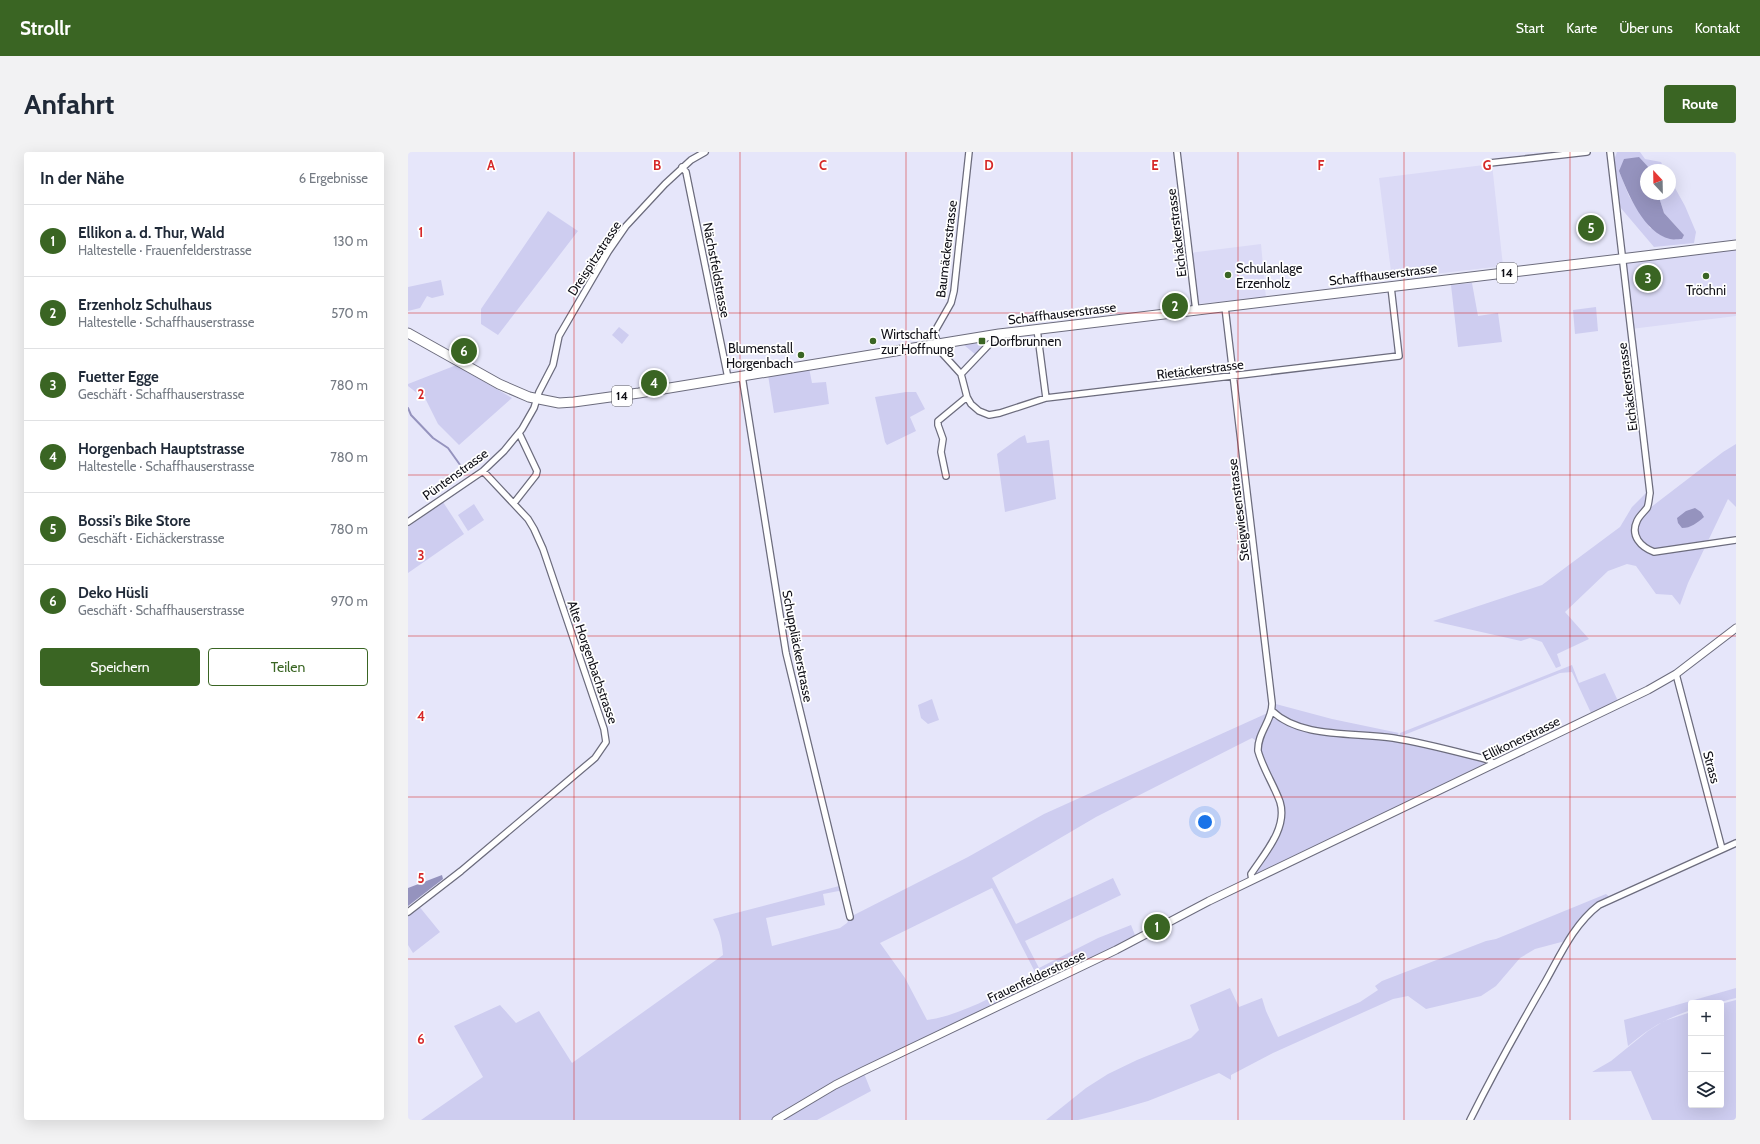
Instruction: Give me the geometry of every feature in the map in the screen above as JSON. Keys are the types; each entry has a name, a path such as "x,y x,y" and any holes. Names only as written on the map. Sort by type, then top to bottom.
{"main road":[{"name":"Schaffhauserstrasse","path":"408,333 499,384 538,400 559,402 595,400 999,334 1736,245"}],"street":[{"name":"Dreispitzstrasse","path":"538,400 539,392 553,364 559,336 588,283 626,226 682,167 705,152"},
{"name":"Baumäckerstrasse","path":"938,344 935,331 951,303 954,291 968,152"},
{"name":"Eichäckerstrasse","path":"1177,152 1196,310"},
{"path":"1490,164 1587,152"},
{"name":"Eichäckerstrasse","path":"1610,152 1650,493 1648,507 1637,520 1635,529 1636,537 1645,549 1654,552 1736,540"},
{"name":"Nächstfeldstrasse","path":"682,167 686,172 728,378"},
{"name":"Rietäckerstrasse","path":"938,344 941,352 961,374 967,397 971,404 979,411 989,415 1046,398 1399,356 1391,287"},
{"name":"Steigwiesenstrasse","path":"1225,307 1272,711"},
{"path":"1037,329 1046,398"},
{"path":"961,374 999,334"},
{"name":"Schuppliäckerstrasse","path":"742,376 786,653 850,917"},
{"path":"946,476 941,452 943,439 938,421 967,397"},
{"name":"Püntenstrasse","path":"408,522 484,470 504,451 518,433 538,400"},
{"path":"514,503 536,475 537,471 518,433"},
{"name":"Alte Horgenbachstrasse","path":"408,912 461,871 595,758 606,742 604,729 534,529 514,503 484,470"},
{"name":"Ellikonerstrasse","path":"1306,855 1648,690 1676,674 1736,628"},
{"name":"Strass","path":"1676,674 1722,849"},
{"path":"1252,880 1251,874 1280,827 1282,816 1280,803 1258,751 1259,738 1272,711 1279,718 1294,725 1323,733 1363,734 1394,738 1489,760 1494,764"},
{"path":"1470,1120 1524,1018 1569,940 1588,914 1599,905 1736,843"},
{"name":"Frauenfelderstrasse","path":"776,1120 828,1089 863,1071 1123,947 1183,914 1306,855"}],"shaded area":[{"path":"1617,152 1640,152 1645,159 1661,162 1662,164 1645,164 1638,157 1619,171 1629,196 1650,228 1684,235 1664,213 1660,200 1676,200 1676,190 1696,232 1694,243 1654,247 1620,207 1614,160"},
{"path":"1639,157 1645,164 1640,164 1640,200 1660,200 1664,213 1684,235 1682,239 1670,239 1661,235 1652,229 1645,221 1632,201 1619,171 1624,159"},
{"path":"1492,164 1503,266 1392,279 1379,178"},
{"path":"548,211 578,231 498,335 481,324 481,309"},
{"name":"Schulanlage Erzenholz","path":"1261,244 1266,298 1195,304 1189,253"},
{"path":"1736,245 1736,316 1631,329 1622,259"},
{"path":"441,280 444,295 432,298 427,296 420,308 408,311 408,287"},
{"path":"1472,283 1478,316 1498,313 1502,342 1458,347 1451,285"},
{"path":"1596,307 1598,331 1575,334 1573,310"},
{"path":"619,327 629,335 622,344 612,335"},
{"path":"985,342 985,345 976,355 964,345"},
{"path":"457,366 512,398 459,445 438,424 426,400 408,386 408,384"},
{"path":"809,368 812,383 826,382 829,404 774,413 768,375"},
{"path":"906,392 916,392 925,409 910,417 916,431 887,445 885,442 875,397"},
{"path":"1025,435 1027,443 1049,440 1056,499 1005,512 997,454"},
{"path":"1736,444 1736,507 1728,499 1688,583 1680,605 1672,595 1656,594 1636,566 1627,564 1608,571 1565,612 1589,639 1557,654 1561,666 1556,668 1542,642 1530,638 1521,641 1433,621 1542,585 1620,527 1632,507 1648,491 1646,511 1723,452"},
{"path":"443,502 464,534 408,573 408,527"},
{"path":"474,504 484,520 468,531 458,515"},
{"path":"1695,508 1701,512 1704,517 1691,526 1682,528 1678,523 1677,518 1686,511"},
{"path":"1572,665 1579,683 1605,673 1618,701 1591,713 1572,672 1560,673 1399,737 1400,733"},
{"path":"932,699 939,720 928,724 921,718 918,705"},
{"path":"1272,703 1332,719 1399,733 1394,738 1489,760 1494,764 1251,877 1280,827 1280,803 1260,757 1258,742 1252,738 1096,817 992,878 1016,924 1113,878 1121,895 1025,941 1039,968 1098,938 1131,925 1137,940 863,1071 871,1091 817,1120 421,1120 483,1077 454,1026 500,1005 516,1023 539,1011 572,1063 723,955 720,936 713,919 843,885 844,890 823,894 825,905 766,918 772,946 840,928 847,923 850,917 968,857 1044,814 1272,711","holes":["992,888 1036,974 997,995 968,1008 940,1018 927,1020 905,978 880,943"]},
{"path":"442,875 443,879 408,906 408,888"},
{"path":"1606,894 1612,899 1599,905 1569,940 1535,949 1520,958 1496,986 1481,996 1426,1009 1408,996 1393,999 1273,1053 1231,1075 1231,1080 1219,1073 1148,1101 1110,1112 1078,1120 1046,1120 1086,1088 1108,1074 1137,1060 1191,1038 1199,1030 1190,1005 1230,988 1239,1007 1262,998 1266,1011 1278,1037 1360,1002 1378,990 1375,986 1382,981 1486,941 1496,939"},
{"path":"418,905 440,932 413,953 408,945 408,912"},
{"path":"1736,988 1736,998 1724,1001 1694,1000"},
{"path":"1736,1000 1736,1120 1652,1120 1631,1071 1592,1072 1611,1061 1648,1031 1664,1021 1688,1013 1688,1108 1724,1108 1724,1003"},
{"path":"1688,1002 1688,1011 1658,1025 1628,1046 1624,1020"}],"waterway":[{"path":"408,408 411,415 433,438 448,448 463,469"}],"place":[{"name":"Bossi's Bike Store","path":"1591,228"},
{"name":"Schulanlage Erzenholz","path":"1228,275"},
{"name":"Tröchni","path":"1706,276"},
{"name":"Fuetter Egge","path":"1648,278"},
{"name":"Erzenholz Schulhaus","path":"1175,306"},
{"name":"Wirtschaft zur Hoffnung","path":"873,341"},
{"name":"Dorfbrunnen","path":"982,341"},
{"name":"Deko Hüsli","path":"464,351"},
{"name":"Blumenstall Horgenbach","path":"801,355"},
{"name":"Horgenbach Hauptstrasse","path":"654,383"},
{"name":"Ellikon a. d. Thur, Wald","path":"1157,927"}]}
